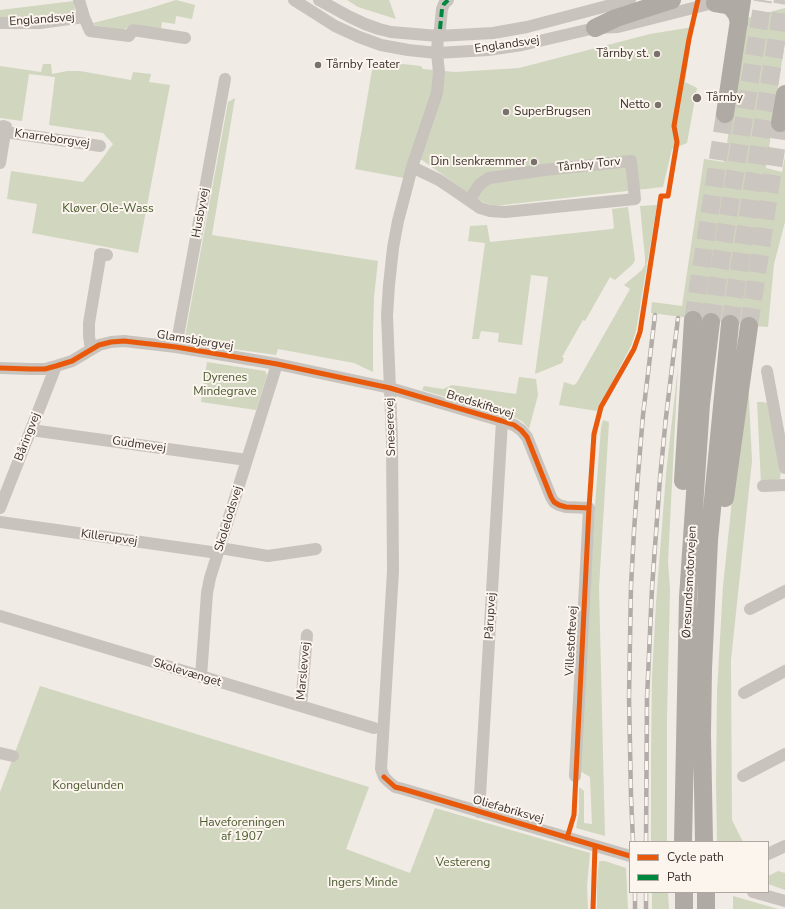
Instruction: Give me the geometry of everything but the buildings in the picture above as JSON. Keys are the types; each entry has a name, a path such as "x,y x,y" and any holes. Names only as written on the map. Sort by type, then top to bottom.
{"highway":[{"path":"595,28 616,18 672,0"},
{"path":"725,114 742,0"},
{"path":"721,2 732,8 737,15 739,23"},
{"path":"780,123 785,94"},
{"path":"683,840 677,782 678,660 681,513 693,320"},
{"name":"Øresundsmotorvejen","path":"683,840 688,597 701,404 711,322"},
{"name":"Øresundsmotorvejen","path":"704,841 702,734 703,669 709,540 730,324"},
{"path":"709,841 711,686 714,613 726,492 749,326"},
{"path":"684,893 684,909"}],"street":[{"name":"Englandsvej","path":"79,0 90,30 129,36 133,30 185,38"},
{"name":"Englandsvej","path":"294,0 335,26 359,37 381,45 437,53 488,50 522,45 595,28 618,27 721,2"},
{"name":"Englandsvej","path":"319,0 350,17 379,29 392,32 438,36 493,33 527,28 630,0"},
{"name":"Sneserevej","path":"384,777 381,769 393,571 392,440 387,315 389,285 398,221 412,167 437,93 439,72 437,53 438,36 442,9 448,0"},
{"name":"Englandsvej","path":"0,22 40,23 84,17"},
{"name":"Husbyvej","path":"176,347 225,79"},
{"name":"Knarreborgvej","path":"0,163 2,129 100,146"},
{"name":"Tårnby Torv","path":"412,167 439,180 469,200 485,210 505,212 635,199 631,161 544,170 489,178 480,184 469,200"},
{"path":"91,350 88,336 89,323 100,254 107,255"},
{"name":"Glamsbjergvej","path":"0,368 30,369 56,366 72,361 99,345 124,341 176,347 277,364 390,388"},
{"name":"Skolelodsvej","path":"200,677 207,593 210,578 277,364"},
{"name":"Båringvej","path":"0,508 56,366"},
{"path":"767,371 785,468"},
{"name":"Bredskiftevej","path":"390,388 514,425 527,437 554,502 566,507 589,508"},
{"name":"Pårupvej","path":"479,812 502,421"},
{"name":"Gudmevej","path":"31,430 247,460"},
{"path":"763,486 785,485"},
{"name":"Villestoftevej","path":"575,776 589,508"},
{"name":"Killerupvej","path":"0,522 268,556 316,548"},
{"path":"750,609 785,591"},
{"name":"Skolevænget","path":"0,616 374,728"},
{"name":"Marslevvej","path":"301,706 307,635"},
{"path":"744,693 785,671"},
{"path":"0,753 13,756"},
{"path":"743,776 785,754"},
{"name":"Oliefabriksvej","path":"384,777 395,787 629,856"},
{"path":"769,854 785,846"},
{"path":"756,893 785,902"}],"green space":[{"path":"176,0 195,5 192,19 176,16 175,24 162,22 161,29 132,24 124,30 94,25 93,23 144,10"},
{"path":"347,0 389,0 396,19 358,7"},
{"path":"74,1 74,14 0,17 0,10"},
{"path":"785,8 785,41 766,168 782,172 785,157 785,222 774,264 768,327 651,313 652,302 682,306 704,159 724,162 747,18"},
{"path":"693,27 685,82 697,88 687,143 672,149 663,187 494,206 480,201 422,160 415,159 409,179 355,169 372,70 376,65 383,66 384,62 421,66 423,69 455,72 519,68 650,34"},
{"name":"Kløver Ole-Wass","path":"43,64 51,64 52,74 67,71 80,71 131,80 133,72 151,74 149,82 170,85 138,253 32,233 37,204 7,199 11,171 83,182 113,144 103,133 49,125 55,77 29,74 22,121 0,118 0,66 41,72"},
{"path":"235,98 212,235 378,261 374,297 373,372 354,363 278,349 276,355 184,342 228,102"},
{"path":"657,205 636,331 631,346 597,411 559,405 564,382 573,385 576,384 630,289 624,285 642,270 645,265 640,206"},
{"path":"628,207 635,260 633,264 615,280 610,277 585,321 583,320 562,357 564,358 562,363 535,374 548,277 531,275 522,345 498,342 499,333 481,331 479,339 472,339 485,243 468,241 470,226 487,225 490,242 612,229 614,228 612,209"},
{"name":"Dyrenes Mindegrave","path":"207,362 265,371 267,375 256,410 201,402"},
{"path":"678,366 668,562 670,589 667,718 667,841 651,841 652,677 666,474"},
{"path":"519,377 536,379 538,395 529,429 523,422 516,418 422,390 424,386 443,389 452,385 516,394"},
{"path":"748,378 752,461 731,660 732,820 742,841 717,841 717,692 723,586 735,472"},
{"path":"757,402 767,403 781,472 780,479 761,483"},
{"path":"603,420 609,422 599,588 605,836 576,828 579,812 579,787 584,791 584,823 592,824 590,777 580,771 595,505 601,428"},
{"path":"40,686 369,787 346,849 410,873 435,808 590,853 587,886 588,909 0,909 0,792"},
{"path":"599,861 605,861 626,868 628,909 597,909"},
{"path":"778,871 785,873 785,890 769,884 769,876"},
{"path":"652,893 668,893 669,909 652,909"},
{"path":"733,896 778,909 733,909"}],"tunnel":[{"path":"711,322 763,0"},
{"path":"730,324 783,0"},
{"path":"693,320 725,114"},
{"path":"749,326 780,123"}],"railway":[{"path":"633,841 629,697 631,586 643,415 655,315"},
{"path":"646,841 647,698 652,588 660,478 678,318"},
{"path":"635,893 635,909"},
{"path":"646,893 646,909"}],"marked path":[{"path":"440,29 442,9 448,0"}],"cycle path":[{"path":"567,838 574,815 594,434 601,407 634,349 640,332 661,196 668,196 677,142 674,126 689,39 698,0"},
{"path":"0,368 45,369 72,361 99,345 124,341 176,347 277,364 390,388 514,425 527,437 554,502 566,507 589,508"},
{"path":"384,777 395,787 629,856"},
{"path":"593,909 595,846"}],"place":[{"name":"Tårnby st.","path":"657,54"},
{"name":"Tårnby Teater","path":"318,65"},
{"name":"Tårnby","path":"697,98"},
{"name":"Netto","path":"658,105"},
{"name":"SuperBrugsen","path":"506,112"},
{"name":"Din Isenkræmmer","path":"534,162"}],"park label":[{"name":"Kongelunden","path":"88,786"},
{"name":"Haveforeningen af 1907","path":"242,830"},
{"name":"Vestereng","path":"463,863"},
{"name":"Ingers Minde","path":"363,883"}]}
